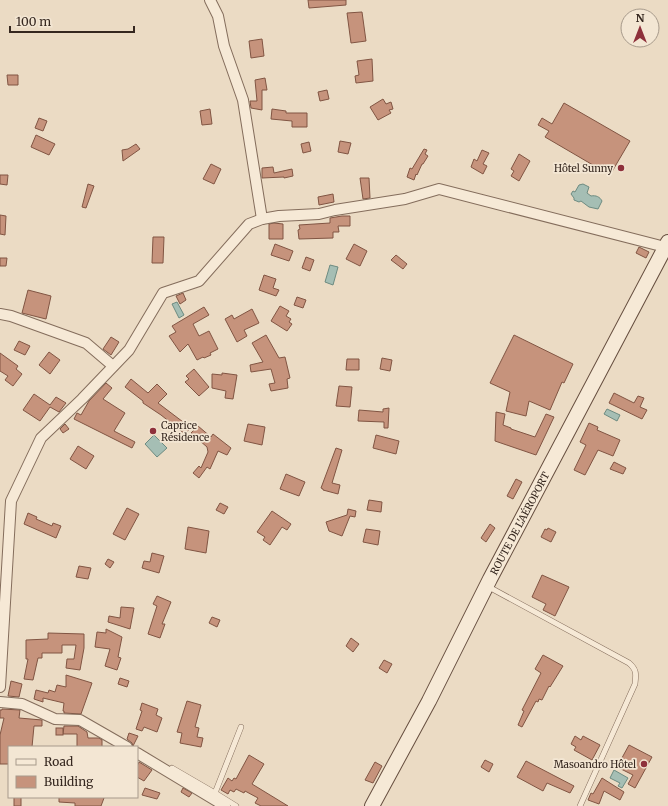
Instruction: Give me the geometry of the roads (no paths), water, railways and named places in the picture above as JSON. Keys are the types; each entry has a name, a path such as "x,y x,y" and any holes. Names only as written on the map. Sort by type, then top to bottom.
{"main road":[{"name":"ROUTE DE L'AÉROPORT","path":"372,806 429,701 486,586 667,245"}],"street":[{"path":"210,0 218,16 224,46 243,100 262,219"},
{"path":"0,687 11,501 41,438 82,399 129,350 163,292 199,281 249,224 262,219 279,216 319,214 405,199 439,189 667,245"},
{"path":"0,314 11,316 86,343 113,366"},
{"path":"0,702 22,704 55,719 80,720 125,746"},
{"path":"138,754 226,806"}],"lane":[{"path":"486,586 629,663 635,668 635,684 580,806"},
{"path":"215,793 241,727"},
{"path":"172,768 236,806"}],"place":[{"name":"Hôtel Sunny","path":"621,168"},
{"name":"Caprice Résidence","path":"153,431"},
{"name":"Masoandro Hôtel","path":"644,764"}]}
